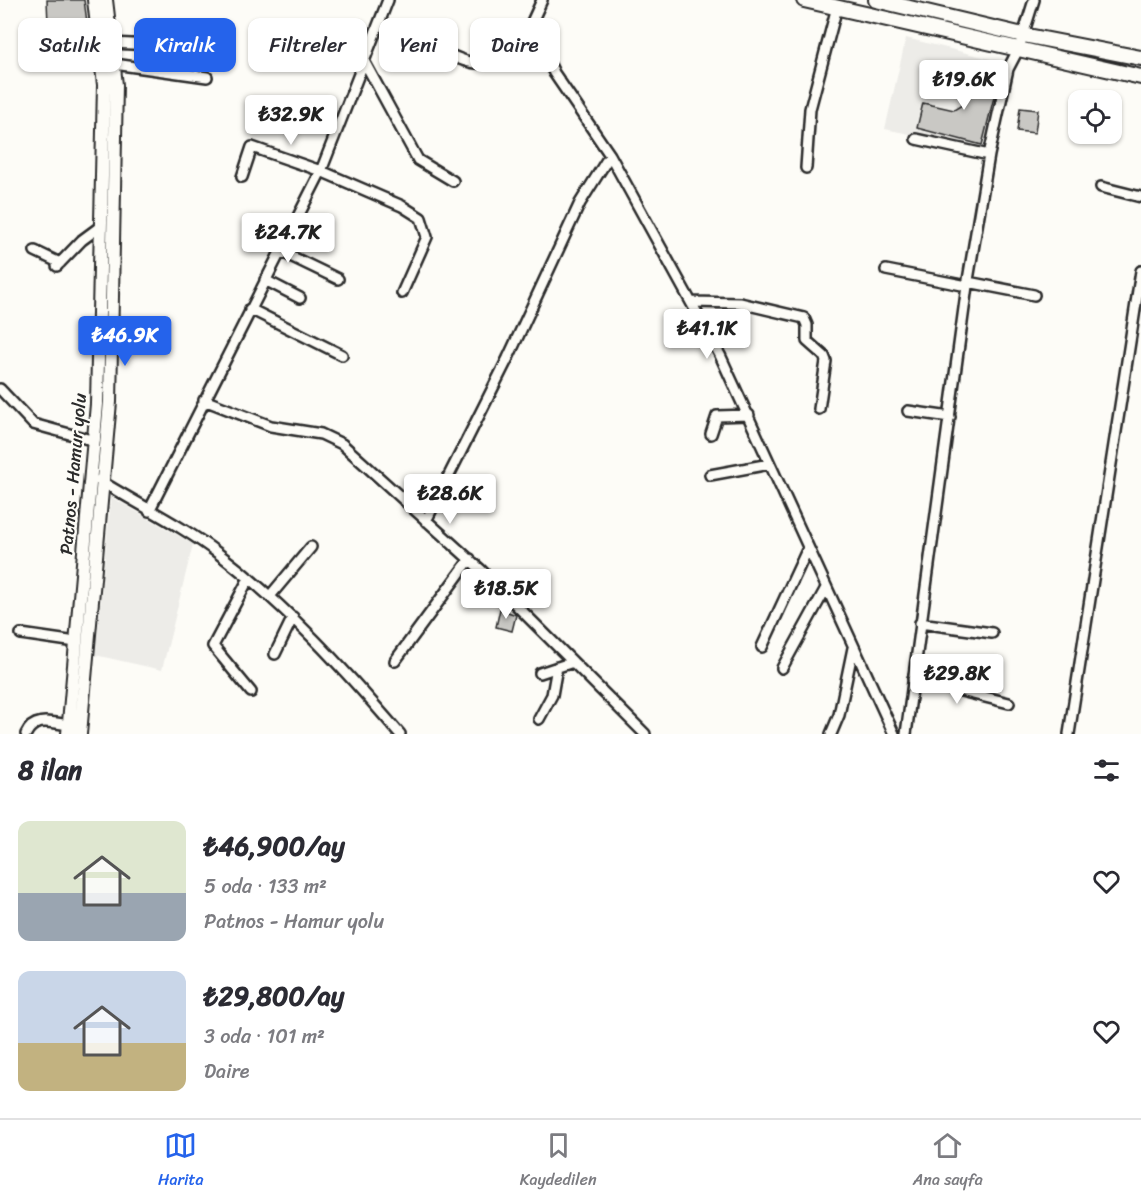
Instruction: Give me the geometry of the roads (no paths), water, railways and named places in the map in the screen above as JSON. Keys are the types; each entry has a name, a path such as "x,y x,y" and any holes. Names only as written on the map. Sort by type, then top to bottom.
{"highway":[{"path":"804,0 1021,41 1141,57"},
{"path":"876,0 1141,77"}],"main road":[{"name":"Patnos - Hamur yolu","path":"80,734 98,479 95,441 104,85 94,0"},
{"name":"Patnos - Hamur yolu","path":"106,0 108,18"},
{"name":"Patnos - Hamur yolu","path":"69,730 76,642 110,402 115,72"}],"street":[{"path":"367,53 388,0"},
{"path":"534,18 542,0"},
{"path":"906,734 968,284 989,155 1008,69 1021,41 1034,0"},
{"path":"806,168 810,109 837,7"},
{"path":"122,65 207,76"},
{"path":"367,66 418,160 453,181"},
{"path":"149,511 321,171 360,72"},
{"path":"554,72 610,154 692,302 748,415 894,734"},
{"path":"916,138 989,155"},
{"path":"242,177 252,147 321,171 402,206 421,218 427,237 402,293"},
{"path":"426,521 508,358 580,203 610,154"},
{"path":"1101,188 1141,197"},
{"path":"35,251 58,264 82,240 101,226"},
{"path":"280,251 338,279"},
{"path":"886,270 1034,295"},
{"path":"1069,734 1141,271"},
{"path":"265,280 300,298"},
{"path":"692,302 740,303 804,318 807,325 807,341 824,356 826,361 819,409"},
{"path":"250,309 342,355"},
{"path":"0,389 33,424 95,441"},
{"path":"204,400 271,426 332,438 379,476 470,560 645,734"},
{"path":"908,411 950,417"},
{"path":"711,434 717,416 748,415"},
{"path":"710,475 770,464"},
{"path":"98,479 217,552 249,578 292,617 350,676 400,734"},
{"path":"270,596 311,547"},
{"path":"762,647 808,548"},
{"path":"395,661 470,560"},
{"path":"249,578 213,646 251,692"},
{"path":"782,668 826,588"},
{"path":"275,654 292,617"},
{"path":"920,623 992,633"},
{"path":"21,634 76,642"},
{"path":"831,734 839,715 853,648"},
{"path":"540,673 573,662"},
{"path":"539,719 552,695 557,667"},
{"path":"913,679 1009,702"},
{"path":"26,734 34,724 41,722 69,730"}]}
